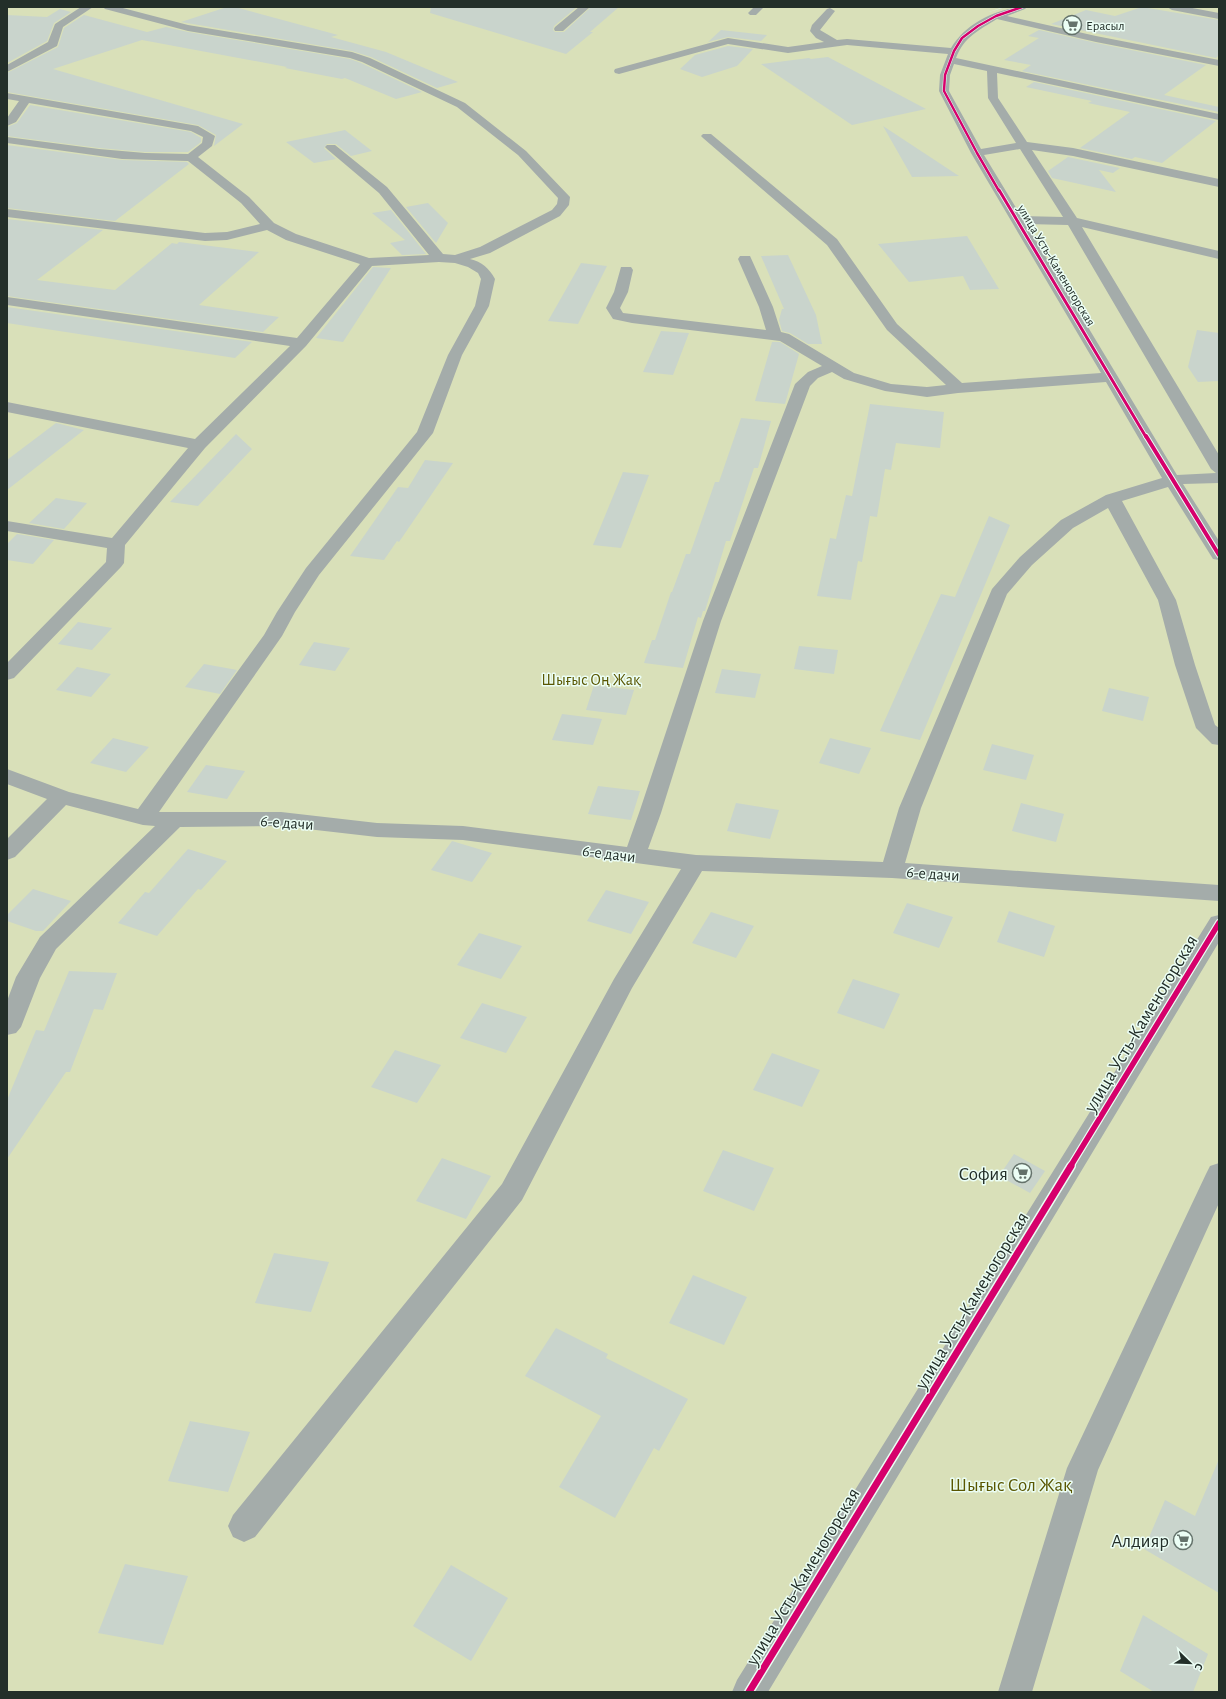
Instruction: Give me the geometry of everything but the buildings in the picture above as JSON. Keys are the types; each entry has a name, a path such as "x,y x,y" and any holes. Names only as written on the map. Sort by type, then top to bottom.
{"street":[{"path":"7,70 53,44 58,26 88,7"},
{"path":"108,7 188,28 352,55 462,105 522,153 564,197 563,205 556,213 485,250 456,259"},
{"path":"559,30 585,7"},
{"name":"улица Усть-Каменогорская","path":"1022,7 996,16 978,26 962,38 952,55 945,75 944,91 977,153 1172,480 1219,555"},
{"path":"1172,7 1219,16"},
{"path":"830,11 816,27 815,31 820,36 834,43"},
{"path":"996,16 1096,39 1219,63"},
{"path":"619,71 728,41 788,50 847,42 952,55 992,68 1219,117"},
{"path":"992,68 993,98 1072,221 1219,469"},
{"path":"7,96 194,128 209,136 208,144 191,158"},
{"path":"7,123 12,120 26,100"},
{"path":"707,136 832,242 892,327 958,388"},
{"path":"7,140 124,154 168,158 191,158 245,200 269,226 291,237 368,262 439,258 456,259 473,264 484,271 488,279 482,306 455,355 425,433 312,572 286,612 273,636 143,818"},
{"path":"977,153 1022,145 1080,154 1219,183"},
{"path":"331,147 383,190 439,258"},
{"path":"7,214 205,237 228,236 269,226"},
{"path":"1017,220 1072,221 1219,255"},
{"path":"746,258 776,336"},
{"path":"7,674 115,564 116,544 199,445 301,343 368,262"},
{"path":"626,270 621,292 612,308 618,316 632,320 784,337 849,376 890,388 927,392 958,388 1111,377"},
{"path":"7,302 301,343"},
{"path":"634,856 650,813 712,621 802,384 813,375 834,366"},
{"path":"7,407 199,445"},
{"path":"892,870 910,808 998,593 1026,561 1067,524 1112,499 1172,480 1219,478"},
{"path":"1112,499 1167,600 1185,665 1206,728 1219,740"},
{"path":"7,526 116,544"},
{"name":"6-е дачи","path":"7,776 62,797 143,818 174,820 280,819 377,830 463,833 696,863 892,870 1219,893"},
{"path":"7,852 62,797"},
{"path":"7,1026 12,1020 28,977 48,943 174,820"},
{"path":"244,1526 512,1192 622,985 696,863"},
{"name":"улица Усть-Каменогорская","path":"749,1692 1219,923"},
{"path":"1015,1692 1083,1468 1219,1174"}],"green space":[{"name":"Шығыс Оң Жақ","path":"7,7 1003,7 989,12 1006,7 1219,7 1219,1692 7,1692"}],"cycle path":[{"path":"1022,7 996,16 978,26 962,38 954,51 945,75 944,91 977,153 1172,480 1219,555"},
{"path":"749,1692 1219,923"}],"place":[{"name":"Ерасыл","path":"1072,25"},
{"name":"София","path":"1022,1173"},
{"name":"Алдияр","path":"1183,1540"}],"park label":[{"name":"Шығыс Сол Жақ","path":"1011,1484"}]}
